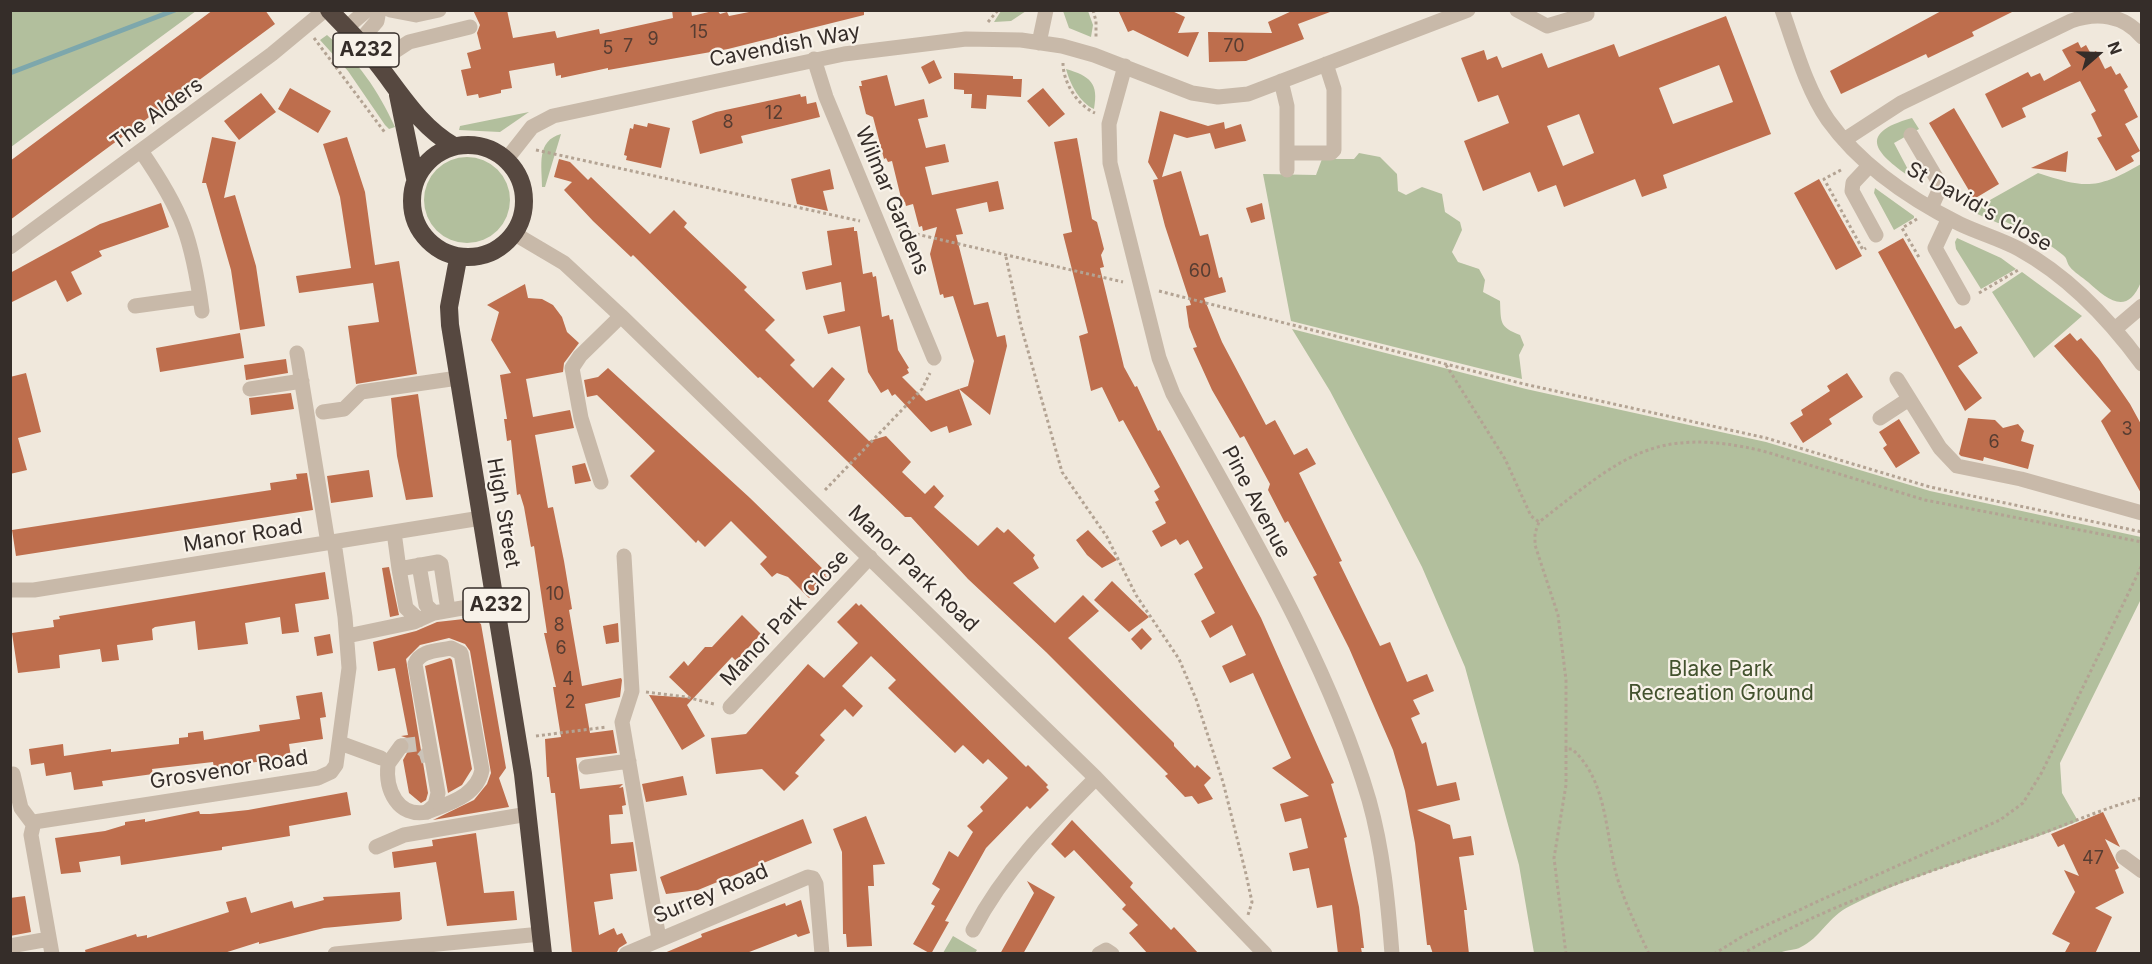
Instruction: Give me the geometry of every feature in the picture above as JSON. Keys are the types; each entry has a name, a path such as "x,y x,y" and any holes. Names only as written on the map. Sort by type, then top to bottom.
{"highway":[{"name":"A232","path":"327,10 359,42 377,63 398,94 429,129 454,146"},
{"name":"A232","path":"398,94 416,178"},
{"path":"454,146 483,147 495,151 516,170 524,197 523,212 515,234 492,252 480,257 458,259 434,247 418,225 412,210 412,193 416,178 432,156 454,146"},
{"name":"High Street","path":"458,259 449,307 458,378 518,738 543,954"}],"street":[{"name":"The Alders","path":"10,247 306,28 327,10"},
{"path":"346,28 367,10"},
{"path":"359,42 377,21 379,10"},
{"path":"390,10 416,15 439,10"},
{"path":"1039,43 1046,10"},
{"name":"Cavendish Way","path":"506,160 538,122 553,116 814,59 966,39 1039,43 1062,46 1094,55 1192,93 1209,96 1248,94 1468,10"},
{"path":"1517,10 1547,26 1587,14"},
{"name":"St David's Close","path":"1782,10 1819,104 1844,140 1869,166 1931,208 2008,244 2043,265 2080,295 2115,329 2142,364"},
{"path":"1844,140 1901,103 2071,21 2089,16 2111,17 2126,22 2142,37"},
{"path":"377,63 410,42 470,27"},
{"name":"Wilmar Gardens","path":"814,59 825,97 934,358"},
{"path":"1287,153 1331,153 1334,150 1334,89 1326,64"},
{"name":"Pine Avenue","path":"1125,66 1110,119 1109,141 1114,186 1159,358 1173,394 1296,625 1352,750 1368,797 1378,842 1392,954"},
{"path":"1281,81 1287,106 1287,170"},
{"path":"1911,135 1941,186 1931,208"},
{"path":"135,306 201,304 186,226 169,190 141,151"},
{"path":"1869,166 1853,183 1852,190 1876,235"},
{"path":"1949,218 1935,248 1963,297"},
{"name":"Manor Park Road","path":"515,234 564,263 621,316 1096,778 1265,954"},
{"path":"2115,329 2142,306"},
{"path":"601,482 581,418 572,368 621,316"},
{"name":"Grosvenor Road","path":"33,824 41,819 318,778 331,772 336,765 349,668 347,636 297,353"},
{"path":"323,412 344,409 361,392 458,378"},
{"path":"1897,379 1940,448 1957,466 2020,479 2142,513"},
{"path":"250,389 302,381"},
{"path":"1880,418 1909,399"},
{"name":"Manor Road","path":"10,590 33,590 481,518"},
{"path":"394,532 406,608 419,620"},
{"path":"624,556 632,691 622,722 659,939"},
{"name":"Manor Park Close","path":"730,707 870,557"},
{"path":"399,569 438,562 441,564 441,612"},
{"path":"419,566 426,605 441,612"},
{"path":"347,636 419,620 441,612 496,602"},
{"path":"401,746 388,764 392,794 407,811 427,812 471,792 480,780 482,770 461,653 457,649 423,654 417,658 415,664 438,793 435,805 427,812"},
{"path":"340,743 381,758"},
{"path":"586,767 629,761"},
{"path":"10,946 51,946 31,835 33,824 21,808 13,774"},
{"path":"973,930 991,896 1015,864 1096,778"},
{"path":"376,847 404,835 528,814"},
{"path":"2123,857 2142,871"},
{"name":"Surrey Road","path":"626,954 802,878 813,878 816,884 822,954"},
{"path":"335,954 541,934"},
{"path":"1099,954 1106,951 1112,954"}],"path":[{"path":"1093,10 1097,33 1094,55"},
{"path":"306,28 345,75 386,133 389,136 408,139"},
{"path":"1062,46 1066,80 1080,103 1110,119"},
{"path":"518,144 543,153 879,225 1006,257 1141,286 1445,364 1766,438 1930,488 2142,532"},
{"path":"1006,257 1019,317 1062,472 1107,537 1137,595 1179,659 1196,699 1223,782 1252,902 1252,909 1239,926"},
{"path":"813,502 922,389 934,358"},
{"path":"1445,364 1505,459 1531,516 1539,522"},
{"path":"1566,954 1554,858 1566,785 1566,680 1558,615 1535,545 1535,533 1539,522 1613,465 1630,456 1670,443 1703,442 1738,445 1925,500 2142,542"},
{"path":"1714,954 1773,922 1925,856 2013,813 2030,794 2042,772 2142,566"},
{"path":"632,691 663,693 730,707"},
{"path":"518,738 609,727 622,722"},
{"path":"1566,749 1572,749 1578,754 1597,786 1605,809 1617,877 1649,954"},
{"path":"1742,954 1853,902 1956,860 2023,840 2094,811 2142,798"}],"green space":[{"path":"11,10 196,10 196,11 11,147"},
{"path":"1001,11 1026,11 1011,21 994,22"},
{"path":"1063,11 1088,11 1093,25 1091,37 1069,28"},
{"path":"327,35 366,77 395,127 389,129 385,125 348,71 320,40"},
{"path":"1066,69 1091,82 1095,93 1094,109 1076,92"},
{"path":"529,112 500,132 459,130 460,126"},
{"path":"1912,118 1919,129 1894,143 1913,179 1890,162 1878,145 1878,138 1883,131 1894,124"},
{"path":"561,134 545,187 542,187 541,162 544,148 553,137"},
{"path":"1359,153 1380,157 1397,174 1398,191 1406,195 1422,187 1442,194 1445,212 1460,222 1462,230 1452,252 1458,262 1479,269 1485,280 1483,292 1500,301 1502,323 1520,335 1524,345 1519,355 1522,379 1291,321 1263,174 1316,175 1322,159 1354,159"},
{"path":"459,157 475,157 498,169 507,183 510,200 507,217 498,231 475,243 459,243 443,236 431,224 424,208 424,192 431,176 443,164"},
{"path":"2141,164 2141,282 2135,293 2123,302 2116,302 2102,294 2072,269 2063,255 2043,241 2006,222 1998,223 1975,213 1974,209 2038,173 2068,182 2091,184 2114,178"},
{"path":"1875,188 1914,218 1894,230 1874,193"},
{"path":"1957,238 2001,258 2016,269 1981,289 1956,249"},
{"path":"2022,272 2082,316 2034,358 1992,292"},
{"name":"Blake Park Recreation Ground","path":"1292,329 1526,389 1766,442 1930,491 2141,537 2141,599 2060,763 2062,793 2078,821 1905,881 1877,893 1843,910 1813,939 1799,948 1780,953 1534,953 1519,865 1465,667 1422,567 1330,391"},
{"path":"953,936 977,950 975,953 943,953"}],"building":[{"path":"213,10 265,10 275,24 10,220 10,161"},
{"path":"473,10 507,10 513,38 555,31 557,38 599,29 600,34 673,18 672,10 691,10 692,16 717,10 720,14 727,12 729,16 759,10 864,10 864,15 728,49 608,70 608,68 561,78 561,75 556,76 554,63 509,71 512,88 479,98 478,94 467,96 461,70 471,68 467,53 481,49 477,33 480,25"},
{"path":"1118,10 1170,10 1185,17 1178,33 1199,32 1188,57 1133,30 1128,32"},
{"path":"1294,10 1330,12 1298,24 1304,39 1246,61 1209,62 1208,32 1272,33 1268,22"},
{"path":"1943,10 2016,10 1972,32 1974,36 1928,58 1926,54 1841,94 1830,71"},
{"path":"1726,16 1771,134 1663,175 1667,188 1642,197 1635,179 1564,207 1556,185 1538,192 1530,172 1483,191 1464,141 1509,123 1498,95 1478,102 1461,58 1484,50 1487,60 1497,56 1502,68 1542,53 1548,68 1614,44 1619,57","holes":["1719,65 1733,102 1673,124 1659,88","1579,114 1594,153 1563,166 1547,126"]},
{"path":"2078,42 2081,48 2086,45 2091,54 2096,51 2105,69 2111,66 2116,75 2120,73 2128,87 2124,90 2138,117 2125,124 2140,151 2131,156 2134,161 2116,171 2097,138 2102,136 2091,114 2096,111 2080,81 2022,108 2026,117 2002,128 1985,94 2028,72 2031,77 2040,73 2044,81 2071,66 2062,50"},
{"path":"934,60 942,78 929,84 921,67"},
{"path":"954,73 1013,76 1013,79 1022,79 1021,97 987,95 986,109 971,108 972,94 964,94 964,90 954,89"},
{"path":"887,75 895,106 924,99 928,117 918,119 926,148 945,144 949,162 925,167 932,195 998,181 1004,209 989,212 987,202 956,209 963,234 956,235 974,305 988,302 997,337 1005,335 1007,346 990,415 959,389 968,386 974,361 953,296 944,298 943,294 940,295 930,254 937,227 923,231 922,226 919,227 913,204 906,206 905,202 902,202 892,161 888,162 886,158 884,159 873,117 866,114 859,86 862,86 861,81"},
{"path":"290,88 331,111 318,133 278,109"},
{"path":"1043,88 1065,114 1049,127 1027,101"},
{"path":"261,93 276,112 239,140 224,121"},
{"path":"800,94 801,97 806,96 807,104 816,102 820,117 741,136 743,143 700,154 692,121 716,112"},
{"path":"1954,108 1999,184 1974,199 1929,123"},
{"path":"1160,111 1208,126 1224,122 1225,129 1241,124 1246,141 1215,149 1210,133 1187,138 1174,134 1162,177 1181,171 1200,236 1208,234 1219,278 1222,277 1226,292 1204,298 1222,342 1266,425 1275,420 1294,455 1307,448 1316,464 1299,473 1380,646 1390,642 1407,682 1427,674 1434,691 1413,700 1420,714 1411,718 1422,744 1426,742 1437,786 1456,782 1460,800 1417,810 1450,825 1453,839 1471,836 1474,855 1459,857 1467,910 1464,910 1469,954 1433,954 1430,945 1427,945 1415,843 1405,791 1393,750 1349,648 1313,577 1317,575 1288,521 1285,523 1268,490 1270,484 1244,436 1240,438 1212,390 1193,348 1197,347 1189,327 1186,306 1191,305 1165,226 1153,180 1158,179 1148,162"},
{"path":"648,123 670,128 661,168 626,160 627,156 624,155 630,128 633,129 634,124 647,127"},
{"path":"212,137 236,142 224,198 235,195 256,266 265,326 240,330 231,270 206,183 202,183"},
{"path":"347,137 365,192 375,265 399,261 417,374 356,384 348,326 379,322 373,283 299,293 296,276 351,268 340,197 323,144"},
{"path":"1077,138 1092,219 1097,222 1104,249 1101,255 1104,267 1100,268 1124,367 1135,387 1137,386 1158,431 1160,430 1261,618 1334,783 1331,784 1347,837 1344,838 1359,907 1364,948 1361,948 1362,953 1338,954 1332,905 1317,908 1309,868 1293,871 1289,853 1308,848 1301,818 1285,822 1280,804 1309,796 1272,768 1291,758 1253,673 1230,683 1222,666 1246,655 1232,625 1210,638 1201,621 1215,613 1194,574 1203,568 1188,540 1180,545 1176,539 1161,547 1152,531 1166,523 1155,502 1159,500 1154,491 1160,487 1123,420 1119,422 1102,387 1091,391 1079,336 1088,333 1063,234 1072,232 1054,142"},
{"path":"2068,151 2066,172 2031,168"},
{"path":"559,159 570,162 588,180 591,177 650,234 674,210 687,223 684,227 747,287 744,290 775,320 765,330 795,360 790,365 813,388 832,367 845,379 828,401 869,441 886,436 911,462 902,472 925,494 934,485 944,496 934,507 978,546 997,527 1004,533 1008,529 1035,555 1033,558 1039,568 1013,583 1055,623 1083,595 1099,611 1068,638 1174,743 1174,746 1195,768 1197,765 1211,778 1204,785 1213,799 1198,804 1192,796 1185,797 1165,776 1168,774 1046,652 968,579 911,517 905,517 760,377 758,378 633,255 631,257 593,221 564,190 572,182 554,177"},
{"path":"830,169 834,189 823,191 828,211 797,204 791,179"},
{"path":"1819,179 1862,256 1836,270 1794,193"},
{"path":"161,203 169,227 99,251 102,256 71,272 82,294 67,302 56,280 10,303 10,273 100,224"},
{"path":"1262,203 1265,219 1251,223 1246,208"},
{"path":"854,227 854,231 857,231 863,274 872,272 873,277 876,276 882,317 889,315 890,320 893,319 898,350 909,368 907,369 909,373 902,377 926,401 959,389 972,425 949,433 947,426 931,432 895,394 892,396 888,389 881,393 868,372 860,326 828,334 823,316 845,311 841,282 806,290 802,272 832,265 827,231"},
{"path":"1903,238 1955,329 1961,326 1978,353 1958,366 1982,398 1965,411 1878,252"},
{"path":"525,284 528,298 542,299 553,305 562,317 567,332 579,343 564,363 563,372 526,379 533,417 570,410 574,428 535,435 548,508 553,507 564,561 572,609 569,610 582,686 621,678 622,680 620,697 585,704 590,733 613,730 617,753 576,758 580,789 623,784 619,788 623,787 626,805 622,806 623,814 609,815 611,844 633,842 637,871 610,874 613,899 594,902 599,935 614,928 617,935 622,933 627,943 619,948 616,954 572,954 555,793 551,793 549,777 547,777 545,739 561,737 553,687 556,687 544,633 547,633 534,546 531,547 520,494 517,495 511,440 507,441 504,419 507,419 500,375 511,373 491,340 499,312 487,305"},
{"path":"240,333 244,358 160,372 156,348"},
{"path":"2070,333 2077,341 2081,338 2099,359 2142,426 2142,495 2101,421 2111,411 2054,346"},
{"path":"286,359 288,373 246,380 244,365"},
{"path":"608,368 750,498 827,573 825,575 828,579 809,598 788,577 777,573 772,577 760,564 767,557 731,521 705,547 698,540 696,543 630,476 655,451 597,395 587,397 584,380 598,377"},
{"path":"26,373 41,432 18,438 27,470 10,474 10,377"},
{"path":"1847,373 1863,397 1829,419 1832,424 1803,443 1790,423 1803,415 1801,410 1830,391 1827,386"},
{"path":"291,393 294,409 251,415 249,398"},
{"path":"418,394 433,497 406,500 397,456 391,398"},
{"path":"1968,418 1995,420 2003,428 2018,424 2024,431 2021,441 2034,445 2028,469 1984,457 1983,461 1961,456 1959,454"},
{"path":"1899,419 1920,453 1896,468 1883,448 1887,445 1879,432"},
{"path":"585,463 591,481 575,484 572,466"},
{"path":"369,470 373,497 331,503 327,476"},
{"path":"307,473 313,510 16,556 12,530 271,490 270,483 297,479 296,474"},
{"path":"1088,530 1117,560 1102,568 1087,555 1076,540"},
{"path":"389,567 399,615 390,617 382,568"},
{"path":"325,572 329,599 295,604 299,632 282,634 280,617 245,623 248,644 198,650 195,621 155,627 152,629 153,640 117,645 119,660 102,662 100,649 59,655 60,668 18,673 12,633 54,627 53,620 60,619 59,616"},
{"path":"1112,581 1149,617 1129,632 1094,600"},
{"path":"856,603 859,606 861,604 1026,767 1028,765 1048,785 1046,787 1049,790 1030,809 1027,806 986,848 945,921 949,922 931,954 913,944 935,906 931,904 940,889 932,884 949,851 958,857 973,832 967,826 983,811 980,807 1008,778 988,759 983,764 963,745 955,753 888,688 896,680 871,656 842,686 863,706 853,717 845,709 820,735 825,740 795,773 799,776 784,791 762,769 716,774 711,738 746,734 808,664 824,678 858,643 837,622"},
{"path":"742,615 761,634 736,661 732,657 687,705 705,736 682,750 649,695 691,698 669,677 684,661 688,666 705,647 712,647"},
{"path":"473,618 481,624 506,768 499,778 509,807 433,820 474,800 487,784 491,773 470,651 465,644 449,638 420,645 406,659 428,793 426,800 421,803 409,793 403,760 411,746 407,738 401,736 408,735 395,668 378,671 373,642 416,631 437,622"},
{"path":"618,623 619,642 606,644 603,626"},
{"path":"1142,628 1152,639 1141,650 1131,639"},
{"path":"330,634 333,653 317,656 314,637"},
{"path":"450,658 472,769 462,785 448,793 425,666"},
{"path":"322,692 326,717 320,718 323,739 289,744 291,757 214,768 213,762 152,769 153,774 102,781 103,786 74,790 71,772 46,776 44,763 31,765 29,749 63,744 64,756 111,749 111,752 179,744 179,738 188,737 188,733 203,731 204,740 260,731 259,725 300,719 296,696"},
{"path":"683,776 687,795 646,802 642,784"},
{"path":"347,792 351,815 289,826 290,836 222,847 222,850 121,865 120,856 79,862 81,872 61,874 55,838 105,831 125,825 125,822 145,819 145,822 199,811 200,814 210,814 248,810"},
{"path":"2103,812 2120,847 2105,839 2119,868 2115,870 2124,893 2095,908 2112,917 2095,954 2064,954 2070,943 2052,934 2075,892 2064,870 2079,876 2064,844 2058,847 2051,834"},
{"path":"866,816 885,864 873,865 874,886 868,886 872,946 847,947 846,934 843,934 842,852 833,829"},
{"path":"803,819 812,843 698,890 666,894 660,877"},
{"path":"1072,820 1133,883 1130,887 1171,930 1174,927 1199,954 1148,954 1129,933 1138,925 1122,909 1126,905 1074,850 1065,858 1051,844"},
{"path":"476,833 484,893 514,891 517,920 447,926 436,862 394,868 392,852 433,846 432,840"},
{"path":"1027,881 1055,897 1023,954 1000,954 1034,893"},
{"path":"400,892 402,919 399,921 324,928 259,944 259,942 221,954 86,954 85,950 136,934 137,937 147,935 147,938 229,912 226,902 246,897 251,913 292,901 294,908 324,900 323,897"},
{"path":"25,896 31,932 10,936 10,898"},
{"path":"801,900 810,933 798,937 796,934 744,954 662,954 702,937 701,934 785,903 786,906"}],"waterway":[{"path":"10,73 175,10"}],"tunnel":[{"path":"401,746 417,744 426,752 430,765"}]}
